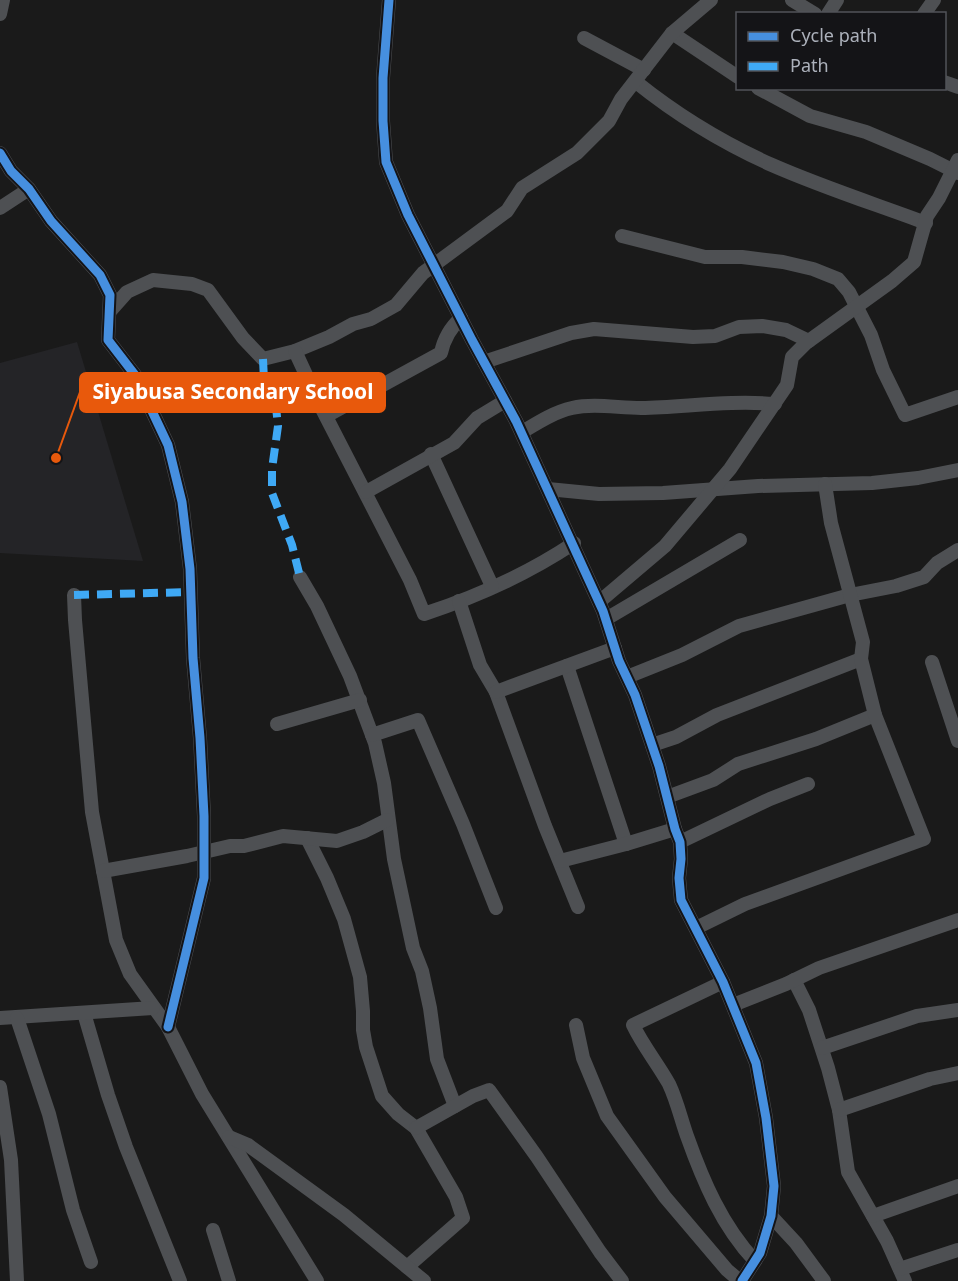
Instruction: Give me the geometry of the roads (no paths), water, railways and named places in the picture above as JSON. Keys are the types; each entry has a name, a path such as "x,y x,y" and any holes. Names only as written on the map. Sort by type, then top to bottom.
{"street":[{"path":"0,14 3,0"},
{"path":"389,0 383,78 386,162 408,215 522,432 574,543 606,619 652,745 678,835 681,859 679,878 681,900 723,982 756,1063 774,1186 771,1216 760,1253 741,1281 727,1270 665,1197 607,1116 583,1058 576,1025"},
{"path":"111,310 127,292 153,280 192,284 208,290 243,338 264,359 295,351 353,324 371,319 396,305 413,283 434,265 507,211 522,188 577,153 609,121 621,99 672,33 711,0"},
{"path":"792,0 812,12"},
{"path":"672,33 736,76"},
{"path":"584,38 640,76 669,108 743,152 784,170 926,223"},
{"path":"599,602 665,546 713,490 787,385 792,357 809,341 914,262 927,216 956,168 866,132 810,116 762,90"},
{"path":"0,153 11,171 29,189 51,220 100,275 110,295 108,340 135,375 168,445 182,502 190,569 193,658 204,805 204,878 168,1027"},
{"path":"0,208 29,189"},
{"path":"622,236 705,257 742,257 783,262 813,269 838,279 849,292 871,335 883,370 905,415 958,397"},
{"path":"326,416 441,353 443,340 451,327 461,318"},
{"path":"484,362 555,338 594,329 693,337 715,336 739,327 762,326 786,330 809,341"},
{"path":"295,351 410,580 424,614 492,586 553,557 574,543"},
{"path":"366,492 399,475 430,454 454,443 477,418 505,401"},
{"path":"522,432 572,408 679,407 750,402 775,404"},
{"path":"430,454 492,586"},
{"path":"548,489 599,494 663,493 872,483 918,478 958,470"},
{"path":"696,928 745,904 924,839 875,715 861,659 862,642 831,523 825,484"},
{"path":"606,619 740,540"},
{"path":"627,677 682,655 739,626 924,577 937,563 958,550"},
{"path":"300,577 317,606 360,700 372,735 384,783 387,820 413,948 422,971 430,1008 437,1059 455,1106"},
{"path":"74,595 92,812 116,940 130,974 168,1027 202,1094 317,1281"},
{"path":"459,601 480,665 496,692 545,826 578,907"},
{"path":"496,692 615,648"},
{"path":"652,745 676,737 717,715 861,659"},
{"path":"932,662 958,741"},
{"path":"567,666 626,844"},
{"path":"278,724 360,700"},
{"path":"667,797 713,780 738,764 816,739 875,715"},
{"path":"372,735 418,720 467,833 496,908"},
{"path":"561,861 626,844 678,835 808,784"},
{"path":"103,871 230,846 244,846 283,836 337,841 387,820"},
{"path":"307,838 344,919 360,977 366,1047 382,1096 416,1128 456,1197 464,1218 407,1267"},
{"path":"733,1005 819,968 958,920"},
{"path":"794,980 822,1048 839,1110 848,1172 887,1241 902,1275 958,1250"},
{"path":"723,982 633,1025 669,1084 702,1174 720,1213 739,1244 755,1261"},
{"path":"0,1018 153,1008"},
{"path":"822,1048 917,1016 958,1010"},
{"path":"84,1012 111,1106 180,1281"},
{"path":"17,1018 49,1114 73,1210 91,1262"},
{"path":"839,1110 930,1079 958,1073"},
{"path":"0,1087 11,1160 17,1281"},
{"path":"416,1128 473,1096 489,1090 622,1281"},
{"path":"229,1137 248,1145 344,1215 424,1281"},
{"path":"873,1216 958,1186"},
{"path":"771,1216 796,1243 824,1281"},
{"path":"213,1230 228,1281"}],"place":[{"name":"Siyabusa Secondary School","path":"56,458"}]}
